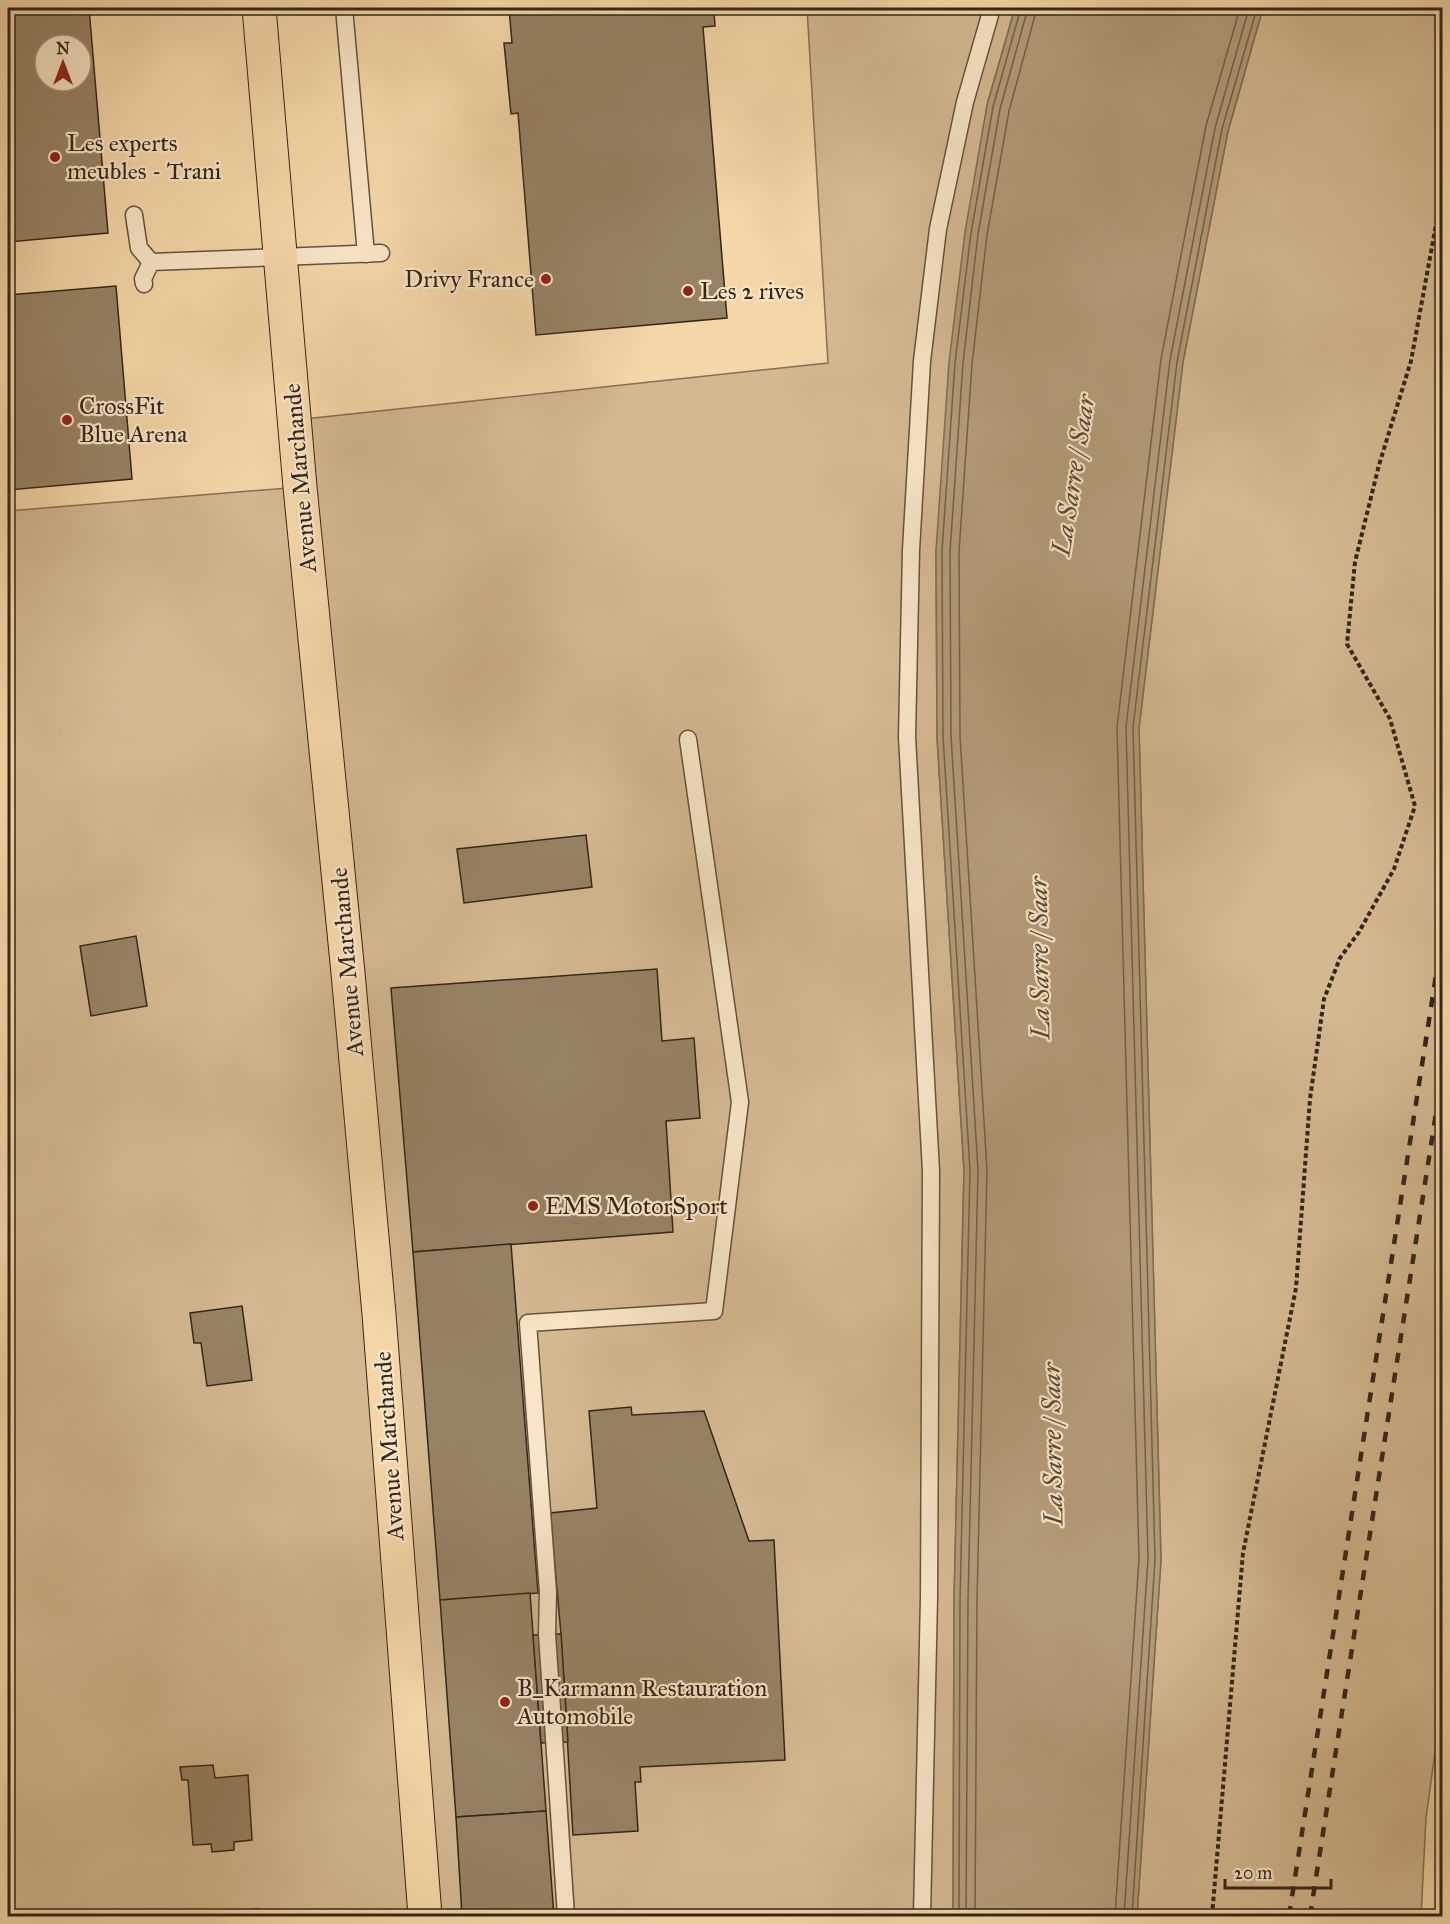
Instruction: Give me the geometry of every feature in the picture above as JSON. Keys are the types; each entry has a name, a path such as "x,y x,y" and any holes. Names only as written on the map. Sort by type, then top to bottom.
{"main road":[{"name":"Avenue Marchande","path":"259,8 300,487 379,1314 425,1917"}],"lane":[{"path":"151,262 374,254 344,8"},
{"path":"922,1917 929,1586 931,1171 907,736 911,550 922,361 938,229 965,102 992,8"},
{"path":"134,215 139,248 151,262"},
{"path":"144,284 143,279 151,262"},
{"path":"566,1917 547,1634 548,1592 528,1323 714,1311 740,1102 688,739"}],"path":[{"path":"1212,1917 1243,1553 1296,1288 1310,1099 1324,999 1340,958 1359,932 1394,869 1415,806 1390,719 1347,644 1355,562 1379,465 1411,361 1443,192"}],"shaded area":[{"path":"807,8 1015,8 987,105 936,551 937,737 964,1170 954,1601 953,1916 8,1916 8,511 300,487 295,420 828,363"},
{"path":"1263,8 1442,8 1442,1702 1426,1818 1421,1916 1137,1916 1161,1560 1139,728 1183,362 1228,131"}],"water":[{"name":"La Sarre / Saar","path":"1015,8 1263,8 1228,131 1183,362 1139,728 1161,1560 1137,1916 953,1916 954,1601 964,1170 937,737 936,551 949,362 965,232 987,105"}],"building":[{"name":"Les experts meubles - Trani","path":"8,8 89,8 91,33 33,33 33,93 93,93 93,55 108,233 8,242"},
{"path":"509,8 702,8 702,12 714,11 715,26 703,27 727,318 536,335 518,113 511,114 504,43 512,43"},
{"name":"CrossFit Blue Arena","path":"116,286 132,479 8,490 8,295"},
{"path":"586,835 592,887 464,903 457,849"},
{"path":"136,936 147,1006 91,1016 80,946"},
{"path":"657,969 662,1041 694,1038 700,1118 666,1121 673,1232 413,1252 391,988"},
{"path":"511,1244 538,1593 440,1600 413,1252"},
{"path":"242,1306 252,1380 207,1386 201,1343 194,1343 190,1313"},
{"path":"631,1407 632,1415 704,1411 749,1541 774,1540 785,1760 640,1767 641,1782 635,1782 638,1831 573,1835 561,1634 550,1513 597,1508 589,1411"},
{"path":"530,1593 546,1811 456,1817 440,1600"},
{"path":"561,1634 568,1742 541,1743 533,1635"},
{"path":"213,1765 215,1778 248,1775 252,1840 234,1842 234,1850 212,1852 211,1844 193,1845 188,1780 182,1780 180,1767"},
{"path":"546,1811 554,1916 462,1916 456,1817"},
{"path":"258,1909 259,1916 203,1916 203,1914"}],"railway":[{"path":"1289,1916 1442,937"},
{"path":"1310,1916 1442,1075"}],"place":[{"name":"Les experts meubles - Trani","path":"55,157"},
{"name":"Drivy France","path":"546,279"},
{"name":"Les 2 rives","path":"688,291"},
{"name":"CrossFit Blue Arena","path":"67,420"},
{"name":"EMS MotorSport","path":"533,1206"},
{"name":"B_Karmann Restauration Automobile","path":"505,1702"}]}
